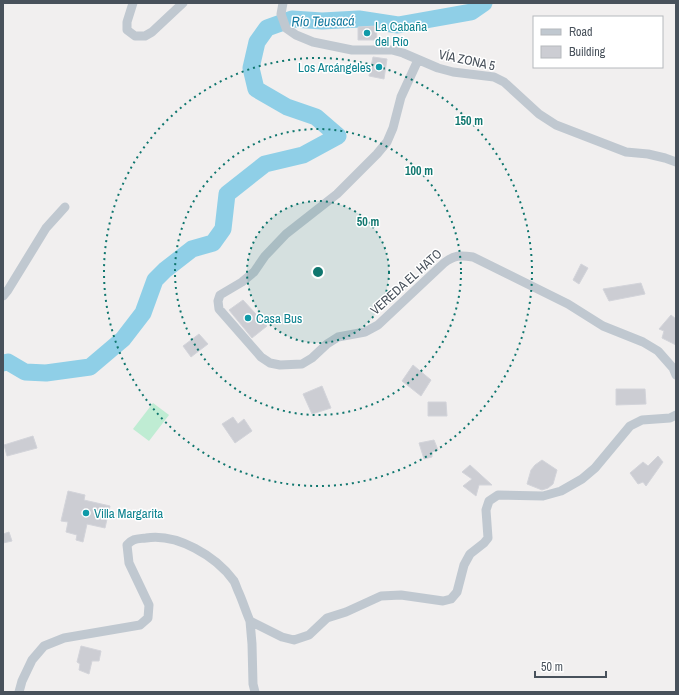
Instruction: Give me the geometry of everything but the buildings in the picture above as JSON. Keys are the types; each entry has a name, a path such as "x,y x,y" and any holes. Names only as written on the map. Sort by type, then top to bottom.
{"street":[{"path":"133,3 128,14 127,30 135,36 145,36 152,32 183,3"},
{"name":"VÍA ZONA 5","path":"283,3 281,14 286,28 296,35 313,42 352,50 392,50 403,53 438,68 453,72 494,77 504,82 539,114 556,126 626,152 648,154 676,162"},
{"name":"VEREDA EL HATO","path":"418,60 401,97 393,128 387,142 337,194 286,234 265,256 254,272 242,282 220,294 218,301 219,309 261,357 270,363 280,365 302,364 312,358 327,344 338,337 365,332 378,325 451,257 473,257 568,304 603,326 643,342 658,351 673,368 676,375"},
{"path":"3,296 46,228 66,207"},
{"path":"250,621 282,637 294,640 309,635 327,618 346,612 381,596 401,595 443,601 451,599 457,592 464,565 470,554 488,538 486,510 489,501 498,495 543,496 561,491 582,479 595,468 630,426 642,420 670,418 676,415"},
{"path":"19,692 22,680 32,660 44,646 64,638 140,625 148,618 149,605 130,563 127,545 132,540 151,537 167,538 182,542 207,556 221,567 234,582 250,621 253,684 255,692"}],"green space":[{"path":"153,403 169,415 149,441 133,429"}],"waterway":[{"name":"Río Teusacá","path":"3,363 8,362 25,372 46,373 90,367 123,339 143,313 155,280 165,270 192,249 213,243 223,229 227,194 265,164 303,155 338,136 316,117 287,107 256,89 251,68 257,42 267,28 292,19 322,21 359,19 398,25 471,12 484,3"}],"place":[{"name":"La Cabaña del Río","path":"367,33"},
{"name":"Los Arcángeles","path":"379,67"},
{"name":"Casa Bus","path":"248,318"},
{"name":"Villa Margarita","path":"86,513"}]}
